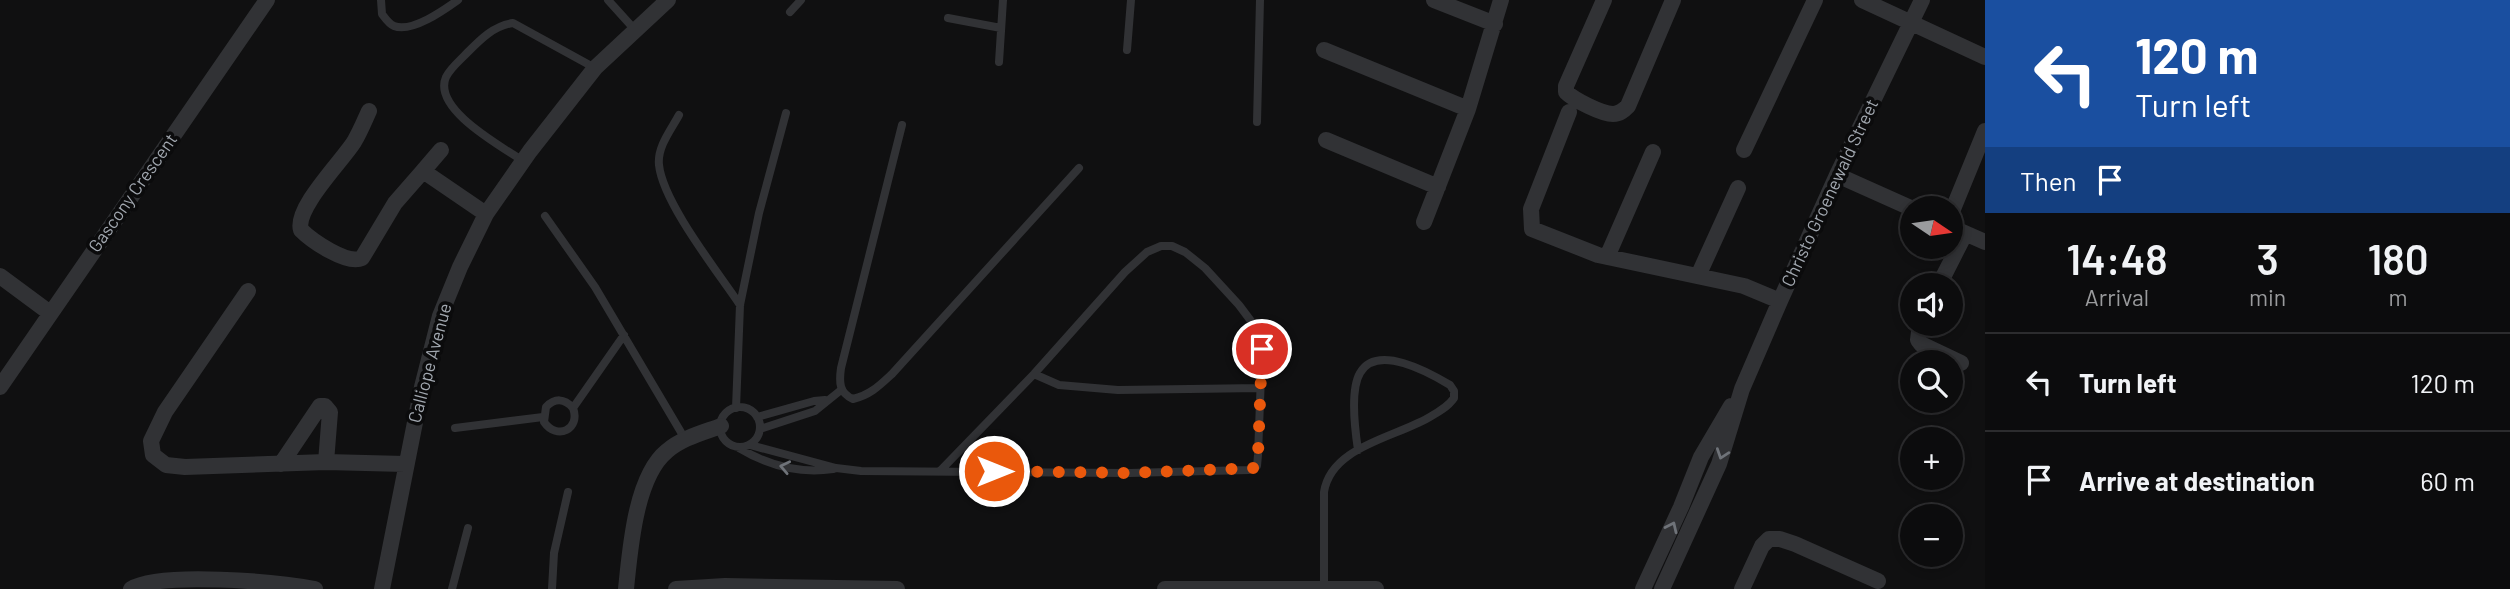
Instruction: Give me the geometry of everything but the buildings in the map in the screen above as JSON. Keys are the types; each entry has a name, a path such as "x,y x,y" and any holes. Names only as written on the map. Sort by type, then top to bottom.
{"street":[{"path":"247,0 265,4"},
{"name":"Calliope Avenue","path":"382,589 405,464 440,316 460,267 486,214 595,68 668,0"},
{"path":"1434,0 1495,24"},
{"path":"1424,222 1468,109 1501,0"},
{"path":"1604,0 1566,86 1566,92 1578,101 1611,114 1622,112 1628,106 1673,0"},
{"path":"1744,150 1815,0"},
{"path":"1862,0 1985,57"},
{"name":"Christo Groenewald Street","path":"1662,589 1718,464 1742,389 1780,302 1837,174 1922,0"},
{"name":"Gascony Crescent","path":"0,387 265,4"},
{"path":"1324,50 1468,109"},
{"path":"369,111 354,141 301,215 299,222 301,230 336,253 349,259 362,258 395,203 441,150"},
{"path":"1569,112 1531,209 1531,224 1536,231 1606,257 1744,286 1780,302"},
{"path":"1958,196 1985,131"},
{"path":"1326,140 1438,187"},
{"path":"1606,257 1653,152"},
{"path":"423,171 486,214"},
{"path":"1837,174 1900,203"},
{"path":"1698,276 1738,188"},
{"path":"1964,233 1985,242"},
{"path":"0,276 50,313"},
{"path":"248,291 155,430 150,447 159,461 173,467 326,462 405,464"},
{"path":"1918,336 1921,344 1934,350"},
{"name":"Christo Groenewald Street","path":"1643,589 1701,457 1742,389"},
{"path":"281,464 320,406 329,408 330,412 326,462"},
{"path":"626,589 633,536 644,487 652,468 666,452 685,439 721,426"},
{"path":"1742,589 1762,546 1769,539 1795,544 1878,581"},
{"path":"131,589 140,584 270,582 315,589"},
{"path":"676,589 725,586 897,589"},
{"path":"1165,589 1376,589"}],"lane":[{"path":"381,0 382,14 392,26 406,27 434,16 458,0"},
{"path":"608,0 636,31"},
{"path":"790,12 801,0"},
{"path":"999,62 1003,0"},
{"path":"1127,50 1131,0"},
{"path":"1257,122 1260,0"},
{"path":"948,18 1001,28"},
{"path":"523,161 454,110 444,93 446,76 484,36 503,24 513,23 595,68"},
{"path":"736,408 740,305 759,213 786,113"},
{"path":"679,115 661,150 659,165 683,221 740,305"},
{"path":"902,125 839,381 841,390 853,399 864,397 875,390 1079,168"},
{"path":"545,216 595,287 685,439"},
{"path":"737,447 750,445 836,468 861,471 1129,473 1249,470 1258,462 1262,349 1254,325 1205,268 1185,252 1172,246 1161,246 1147,252 1125,272 1034,374 940,471"},
{"path":"573,408 624,335"},
{"path":"1324,588 1323,514 1326,479 1341,460 1439,412 1454,398 1454,391 1450,385 1395,360 1375,361 1366,366 1356,385 1355,428 1358,450"},
{"path":"1034,374 1059,384 1118,390 1260,388"},
{"path":"760,429 815,411 841,390"},
{"path":"757,417 826,400"},
{"path":"554,401 565,401 573,408 575,418 567,431 551,430 544,422 546,407 554,401"},
{"path":"750,445 759,435 757,417 748,409 736,408 725,415 721,426 723,437 737,447 779,466 807,471 836,468"},
{"path":"455,428 543,417"},
{"path":"552,589 554,553 568,492"},
{"path":"452,589 468,528"}],"route":[{"path":"994,471 1129,473 1254,468 1257,466 1258,455 1262,349"}]}
